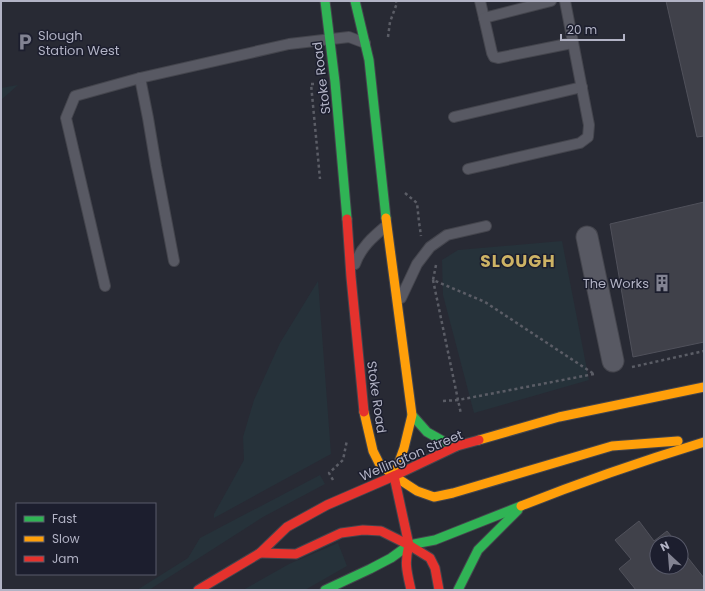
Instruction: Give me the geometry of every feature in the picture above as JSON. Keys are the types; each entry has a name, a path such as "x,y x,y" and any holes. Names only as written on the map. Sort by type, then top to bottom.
{"main road":[{"name":"Stoke Road","path":"325,1 335,82 364,414 373,451 379,462 394,476 404,448 412,415 386,226 369,60 355,1"},
{"name":"Wellington Street","path":"198,590 260,553 287,527 327,505 394,476 457,446 559,417 704,387"},
{"path":"412,415 427,432 443,442 457,446"},
{"path":"394,476 416,491 434,497 458,492 612,446 704,441"},
{"path":"325,590 370,569 410,545 435,540 584,482 704,441"},
{"path":"394,476 410,545 406,556 406,568 411,590"},
{"path":"458,590 478,550 523,505"},
{"path":"260,553 296,554 341,533 363,530 381,531 410,545 430,558 435,568 439,590"}],"street":[{"path":"587,237 614,367"}],"lane":[{"path":"480,1 494,57 498,58 572,43"},
{"path":"484,18 551,1"},
{"path":"468,169 580,143 588,137 589,125 565,1"},
{"path":"105,286 66,118 75,96 140,78 289,44 349,37 365,43"},
{"path":"140,78 174,261"},
{"path":"454,117 582,87"},
{"path":"351,277 356,261 362,250 369,241 386,226"},
{"path":"397,305 417,264 430,247 447,235 486,226"}],"path":[{"path":"388,43 387,36 397,3 396,1"},
{"path":"437,261 433,280 461,414"},
{"path":"433,280 485,302 594,374"},
{"path":"443,401 458,400 594,374 614,367 704,351"}],"shaded area":[{"path":"18,85 1,100 1,88"},
{"path":"562,241 589,380 474,413 443,295 442,260 458,250"},
{"path":"318,281 331,454 214,518 214,514 244,460 243,437 254,400 280,343"},
{"path":"320,475 325,484 263,517 149,590 137,590 188,558 200,538"},
{"path":"338,543 347,566 305,590 243,590 289,564"}],"building":[{"path":"666,1 704,1 704,136 697,137"},
{"name":"The Works","path":"704,202 704,342 633,357 610,224"},
{"path":"639,521 650,535 649,575 689,575 689,559 704,578 704,590 636,590 619,569 631,559 615,540"},
{"path":"667,531 670,535 662,535"}],"traffic: fast":[{"path":"325,1 335,82 347,219"},
{"path":"355,1 369,60 386,218"},
{"path":"412,415 427,432 443,441 457,446"},
{"path":"325,590 391,558 409,545 435,540 521,506"},
{"path":"458,590 478,550 518,510"}],"traffic: slow":[{"path":"364,412 373,451 379,463 394,476 404,448 412,415 386,218"},
{"path":"479,440 559,417 704,387"},
{"path":"394,476 417,491 434,497 453,493 612,446 678,441"},
{"path":"521,506 612,472 704,442"}],"traffic: jam":[{"path":"347,219 364,412"},
{"path":"198,590 260,553 287,527 327,505 394,476 457,446 479,440"},
{"path":"394,476 409,545 406,562 411,590"},
{"path":"260,553 296,554 341,533 363,530 381,531 409,545 430,558 435,568 439,590"}],"place":[{"name":"Slough Station West","path":"25,42"},
{"name":"The Works","path":"662,283"}],"district":[{"name":"SLOUGH","path":"518,261"}]}
